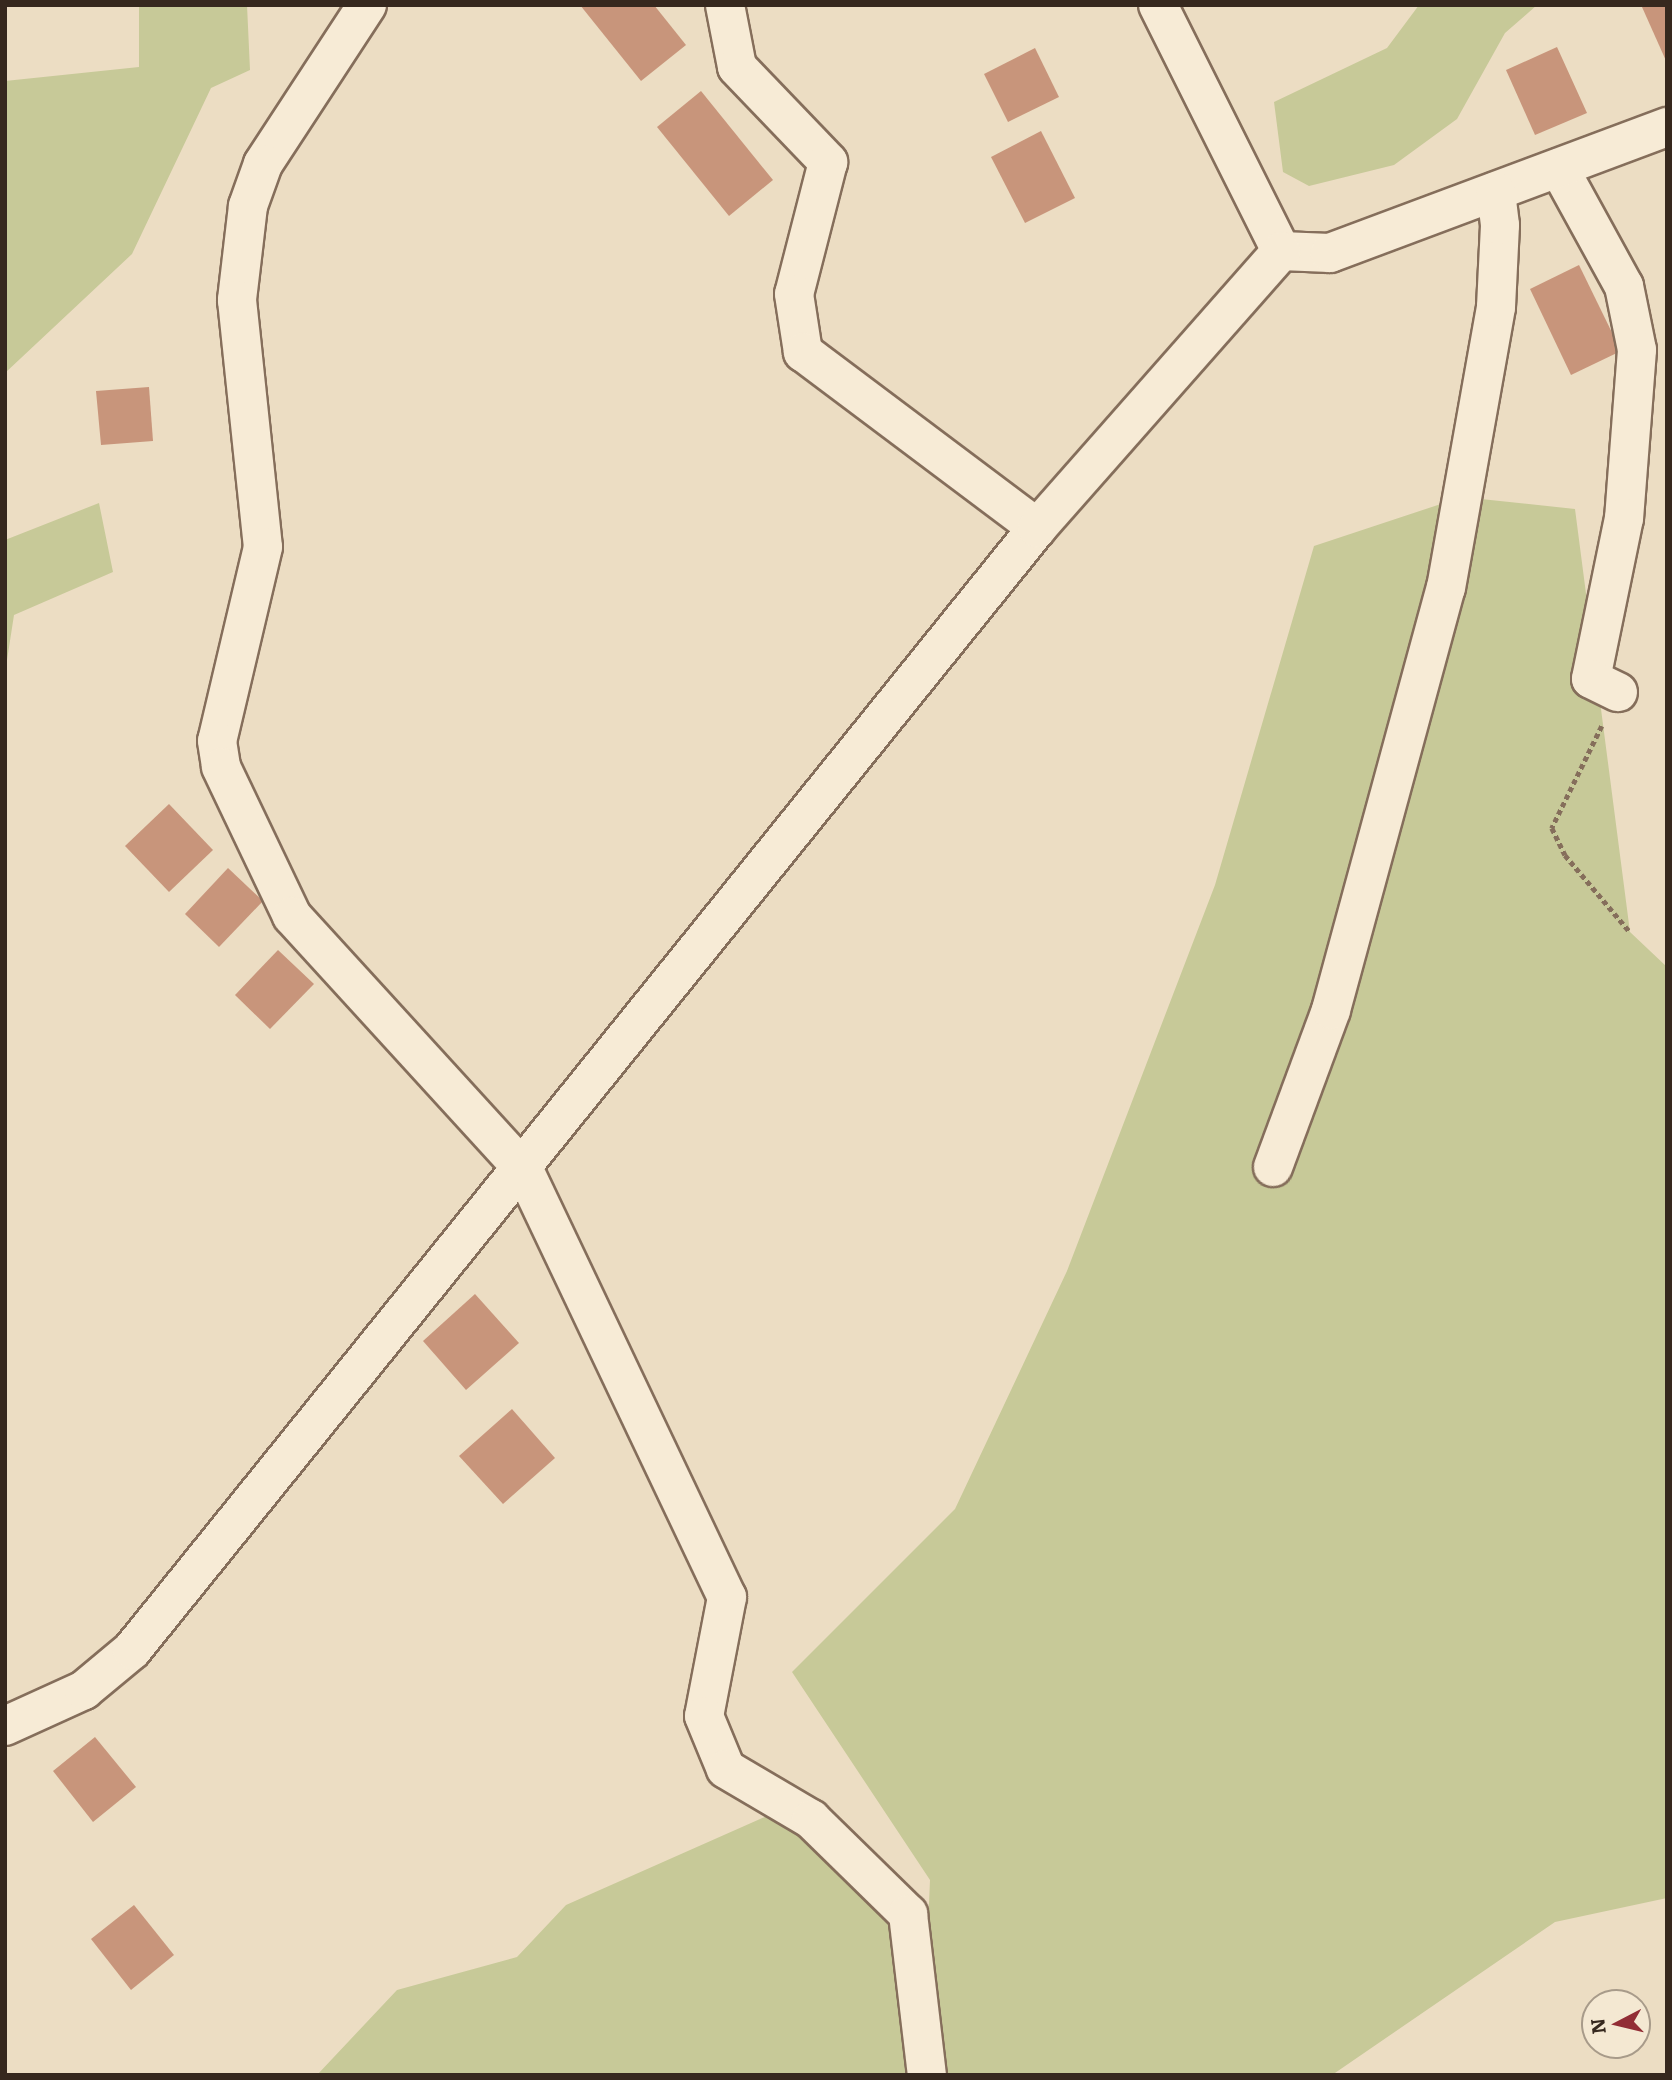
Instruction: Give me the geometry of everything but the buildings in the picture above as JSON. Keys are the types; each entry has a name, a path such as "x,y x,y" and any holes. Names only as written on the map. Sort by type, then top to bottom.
{"street":[{"path":"367,5 262,163 248,206 237,300 263,547 217,741 221,767 292,916 524,1171 727,1597 705,1716 726,1769 811,1819 908,1914 927,2075"},
{"path":"724,5 737,66 828,162 794,294 803,352 1037,528"},
{"path":"1158,5 1282,251"},
{"path":"1282,251 1330,253 1667,127"},
{"path":"1559,168 1624,286 1637,351 1624,518 1591,679 1618,692"},
{"path":"1273,1167 1331,1010 1446,588 1496,307 1500,225 1496,191"},
{"path":"5,1726 84,1690 124,1660 524,1171 1037,528 1282,251"}],"green space":[{"path":"139,5 247,5 250,70 211,88 132,254 5,373 5,81 139,67"},
{"path":"1419,5 1537,5 1505,33 1457,119 1394,165 1309,186 1283,172 1274,102 1387,48"},
{"path":"1462,497 1575,509 1630,932 1667,967 1667,1898 1555,1922 1332,2075 934,2075 923,2047 930,1880 792,1672 955,1509 1067,1271 1215,885 1314,546"},
{"path":"99,503 113,572 14,615 5,673 5,540"},
{"path":"776,1812 902,1924 915,2075 317,2075 397,1990 517,1957 566,1905"}]}
